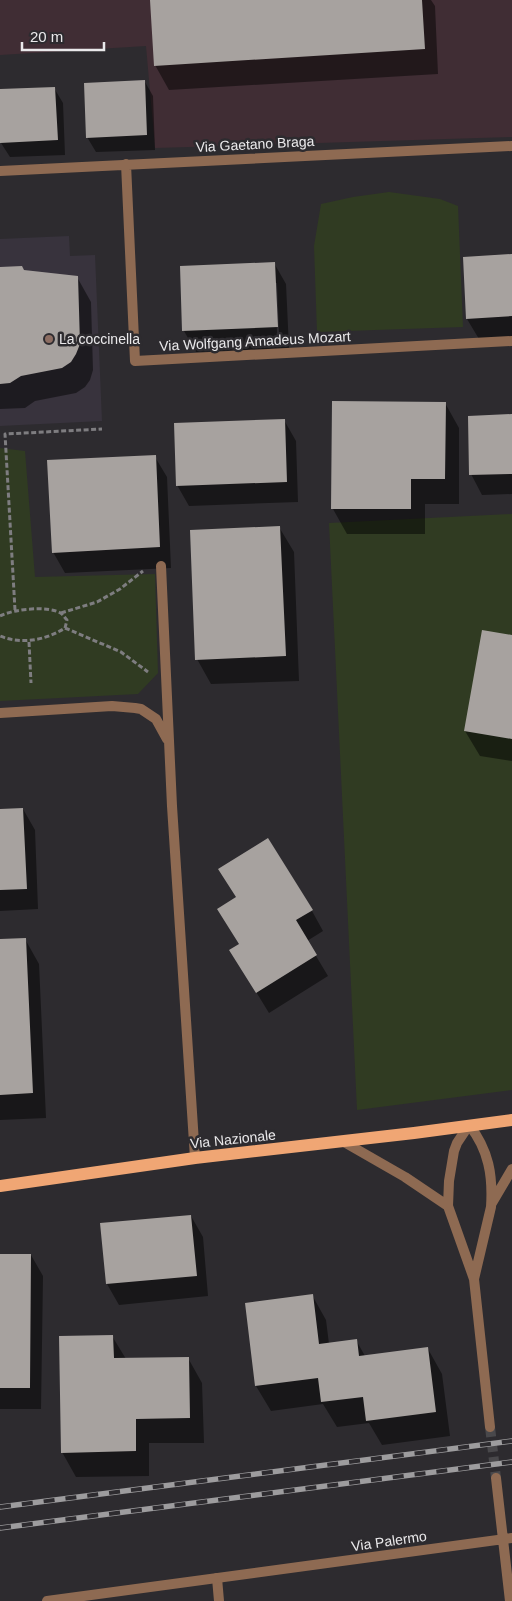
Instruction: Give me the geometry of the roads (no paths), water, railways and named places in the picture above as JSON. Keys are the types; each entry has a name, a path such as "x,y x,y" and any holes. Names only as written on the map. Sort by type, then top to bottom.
{"main road":[{"name":"Via Nazionale","path":"0,1186 195,1158 344,1142 512,1120"}],"street":[{"name":"Via Gaetano Braga","path":"0,170 512,146"},
{"name":"Via Wolfgang Amadeus Mozart","path":"126,164 135,361 512,341"},
{"path":"160,566 169,752 195,1158"},
{"path":"0,713 112,706 141,709 156,719 165,736 169,752"},
{"path":"474,1279 491,1206 491,1181 480,1138 469,1125 457,1142 454,1151 449,1181 448,1206 474,1279 490,1427"},
{"path":"344,1142 448,1206"},
{"path":"491,1206 512,1169"},
{"path":"496,1478 507,1539 510,1601"},
{"name":"Via Palermo","path":"47,1601 507,1539"},
{"path":"217,1578 219,1601"}],"tunnel":[{"path":"490,1427 496,1478"}],"railway":[{"path":"0,1507 512,1441"},
{"path":"0,1528 512,1462"}],"place":[{"name":"La coccinella","path":"49,339"}]}
